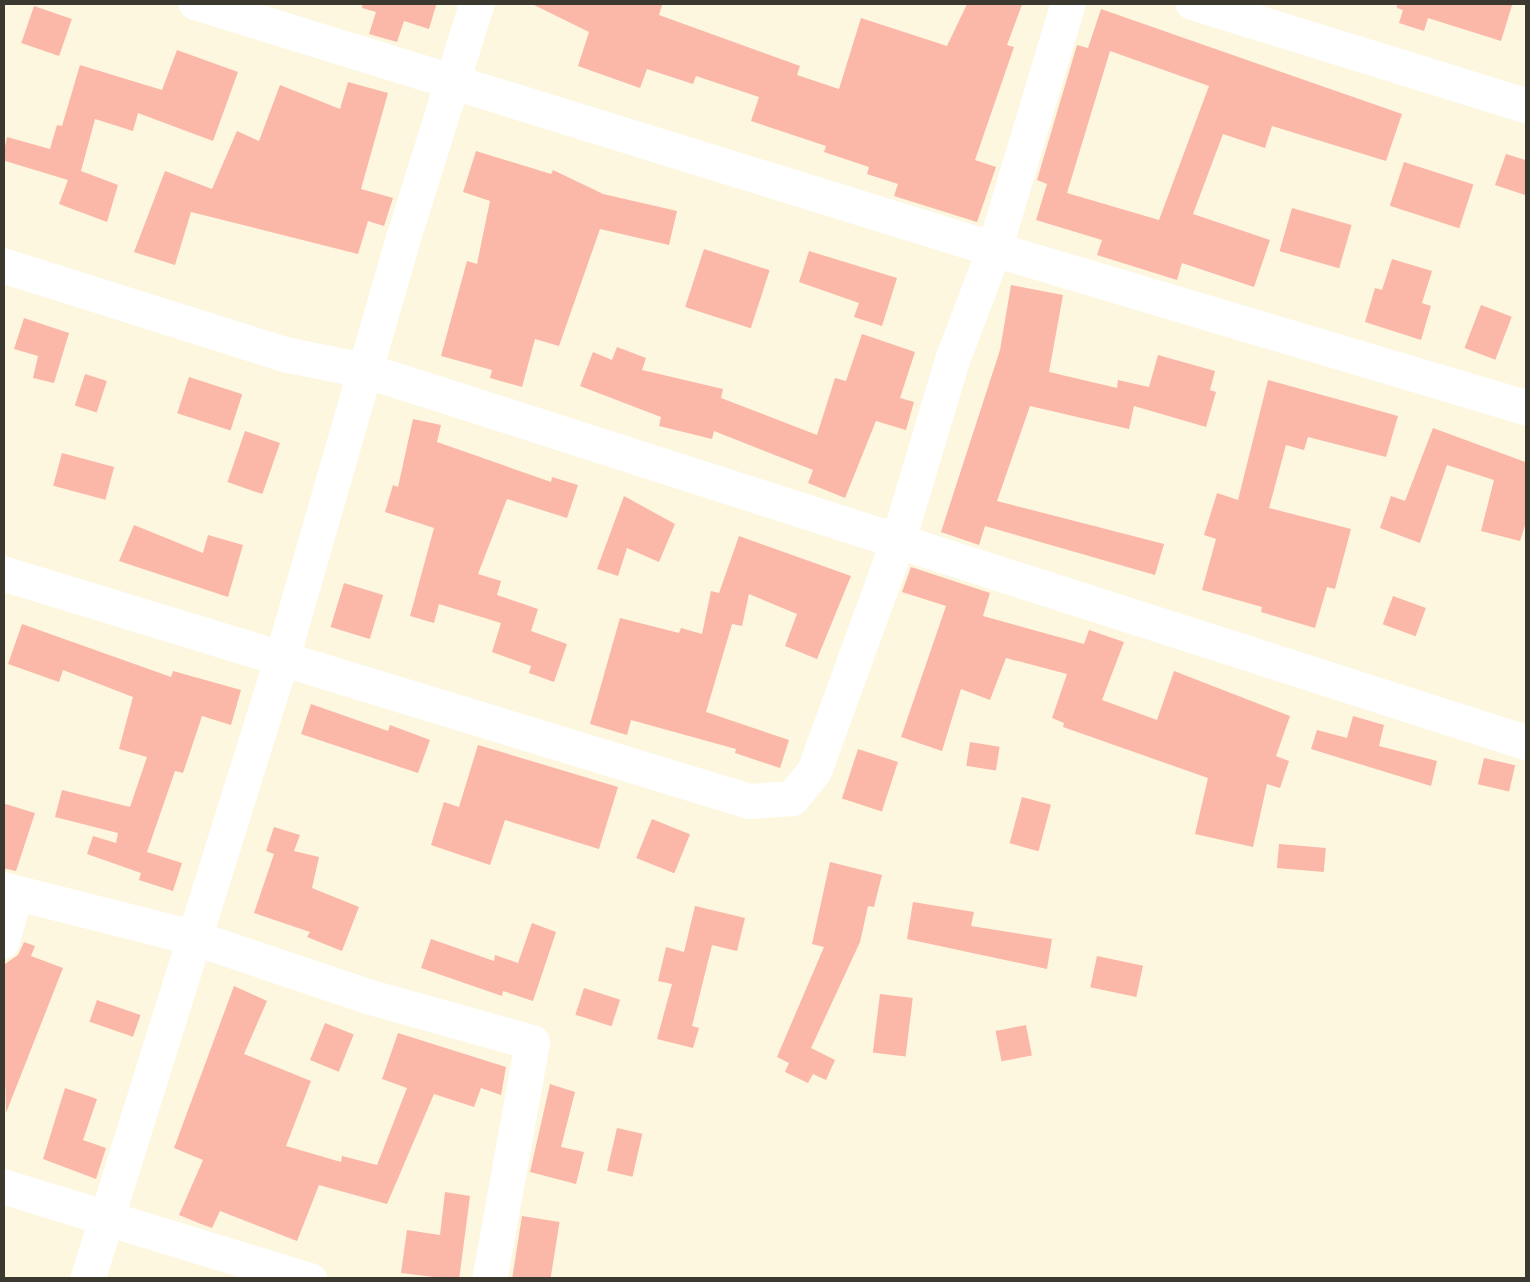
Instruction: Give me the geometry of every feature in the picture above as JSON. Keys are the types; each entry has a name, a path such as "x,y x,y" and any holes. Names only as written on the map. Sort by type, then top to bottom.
{"street":[{"path":"195,2 994,250 1528,408"},
{"path":"87,1280 282,657 478,2"},
{"path":"2,573 750,801 792,798 814,771 898,540 953,358 994,250 1068,2"},
{"path":"1192,2 1528,106"},
{"path":"2,266 284,354 368,371 1528,743"},
{"path":"2,940 9,891 192,937 367,996 532,1042 489,1280"},
{"path":"2,1186 310,1280"}],"building":[{"path":"363,2 437,2 429,29 404,21 397,42 369,34 376,12 362,8"},
{"path":"528,2 663,2 659,15 800,66 797,75 839,89 861,18 947,46 968,2 1023,2 1007,45 1014,47 975,160 996,167 977,222 894,196 898,184 867,174 869,167 824,152 826,146 751,121 759,97 696,76 693,84 647,69 640,88 578,66 589,32"},
{"path":"1397,2 1513,2 1501,41 1428,18 1424,31 1399,23 1403,10 1397,8"},
{"path":"34,6 72,19 59,56 21,43"},
{"path":"1101,9 1402,114 1386,161 1272,126 1265,148 1223,134 1193,214 1270,240 1254,287 1182,263 1177,280 1097,255 1102,240 1036,220 1047,184 1037,180 1077,45 1088,48","holes":["1110,51 1209,86 1159,220 1067,193"]},
{"path":"177,50 238,72 213,141 138,113 133,131 95,119 81,171 118,185 107,222 59,204 68,180 2,160 7,137 50,149 57,125 62,126 80,65 162,90"},
{"path":"348,82 388,93 361,189 393,198 384,226 368,221 358,254 191,212 175,265 134,252 165,171 212,189 237,131 259,141 280,85 340,109"},
{"path":"476,151 551,174 553,170 603,194 677,211 669,245 600,229 559,346 535,339 522,387 490,378 492,370 441,356 467,261 477,264 490,201 463,192"},
{"path":"1506,154 1528,161 1528,196 1495,185"},
{"path":"1404,162 1473,185 1459,228 1390,206"},
{"path":"1292,208 1352,225 1339,268 1280,251"},
{"path":"704,249 770,270 751,328 685,307"},
{"path":"809,251 897,278 882,326 854,317 859,303 799,282"},
{"path":"1392,259 1432,271 1422,303 1431,306 1421,340 1365,322 1375,288 1382,290"},
{"path":"1011,285 1063,295 1049,372 1117,388 1118,380 1149,387 1158,355 1215,371 1210,390 1216,392 1206,427 1134,406 1129,429 1030,406 997,501 1164,544 1155,575 985,526 979,545 941,532 1000,350"},
{"path":"1481,305 1512,317 1495,360 1465,348"},
{"path":"24,318 69,333 54,383 33,378 38,356 14,349"},
{"path":"862,334 915,352 900,398 914,402 906,430 876,421 845,498 808,483 813,470 714,431 712,439 659,426 661,417 580,386 593,352 612,360 617,347 646,358 642,370 723,389 721,398 817,435 835,378 846,381"},
{"path":"85,374 107,381 97,412 75,405"},
{"path":"189,377 242,394 231,430 177,413"},
{"path":"1268,380 1398,416 1386,457 1308,437 1304,450 1286,445 1269,508 1351,529 1335,589 1327,587 1315,628 1261,612 1262,607 1202,590 1216,539 1204,535 1217,493 1238,500"},
{"path":"413,419 441,425 437,442 551,482 552,477 578,485 567,518 507,499 478,574 501,581 497,595 538,609 531,631 567,644 554,682 529,673 531,666 492,652 501,623 439,604 434,623 410,616 434,528 385,512 393,485 398,487"},
{"path":"1433,428 1528,463 1528,516 1520,541 1481,531 1494,480 1447,465 1420,543 1380,528 1391,496 1405,501"},
{"path":"245,431 280,443 262,494 227,482"},
{"path":"62,453 114,467 105,500 53,486"},
{"path":"624,496 675,524 659,562 627,548 618,576 597,569"},
{"path":"134,525 203,553 208,535 243,545 228,597 119,561"},
{"path":"739,536 851,576 817,659 785,646 797,614 749,594 742,626 732,624 706,712 789,740 780,768 735,753 736,749 631,720 627,735 590,724 620,618 679,633 681,628 702,634 711,591 719,593"},
{"path":"911,567 990,593 983,616 1084,644 1089,630 1124,642 1102,700 1157,720 1174,671 1290,716 1276,756 1289,761 1280,788 1267,784 1253,847 1195,834 1208,778 1063,727 1064,723 1052,718 1067,674 1006,658 990,700 961,689 942,751 901,737 946,606 902,592"},
{"path":"344,583 383,595 370,639 331,627"},
{"path":"1393,596 1426,608 1416,636 1383,624"},
{"path":"22,624 171,677 173,671 241,690 231,725 202,716 183,773 175,771 147,852 182,863 173,891 139,880 141,873 87,854 93,836 116,843 118,833 55,817 62,790 130,807 147,757 119,749 133,697 63,670 59,682 8,664"},
{"path":"311,704 388,731 390,725 430,740 418,773 301,734"},
{"path":"1353,716 1384,725 1379,746 1437,761 1431,786 1311,749 1317,730 1347,738"},
{"path":"970,742 1000,747 996,770 966,766"},
{"path":"478,745 618,787 599,849 505,820 490,865 431,845 444,802 459,807"},
{"path":"858,749 898,762 882,811 842,798"},
{"path":"1484,758 1515,765 1509,792 1478,784"},
{"path":"1022,797 1051,805 1039,851 1010,843"},
{"path":"2,803 35,813 16,871 2,868"},
{"path":"652,819 690,834 674,873 636,858"},
{"path":"274,827 300,835 294,851 319,857 312,888 359,907 342,951 307,937 310,932 254,913 274,854 266,851"},
{"path":"1279,844 1326,848 1324,872 1277,868"},
{"path":"830,862 882,875 874,907 868,906 860,942 811,1048 835,1060 826,1080 813,1074 808,1083 785,1072 789,1063 777,1057 824,947 812,944"},
{"path":"913,902 974,912 971,926 1052,939 1047,969 907,939"},
{"path":"695,906 745,918 737,951 712,945 692,1026 699,1028 693,1048 657,1039 672,984 658,981 666,947 684,952"},
{"path":"532,923 556,932 533,1001 503,991 502,996 421,968 431,939 494,961 495,955 518,963"},
{"path":"24,942 35,946 31,956 63,968 6,1113 2,966 18,955"},
{"path":"1097,956 1143,966 1136,997 1090,987"},
{"path":"234,986 267,1001 244,1054 311,1081 286,1146 341,1162 342,1156 377,1165 407,1088 382,1079 398,1033 506,1067 501,1095 481,1088 474,1107 434,1094 387,1204 319,1185 297,1241 220,1211 212,1228 201,1224 179,1215 203,1160 174,1148"},
{"path":"584,988 620,1000 611,1026 575,1015"},
{"path":"880,994 913,998 906,1057 873,1053"},
{"path":"97,1000 140,1015 133,1037 90,1022"},
{"path":"325,1023 354,1035 339,1072 310,1060"},
{"path":"1026,1025 1032,1055 1001,1061 996,1031"},
{"path":"550,1084 575,1092 561,1147 584,1152 576,1184 530,1172"},
{"path":"65,1088 97,1099 83,1140 106,1148 96,1179 43,1159"},
{"path":"617,1128 642,1134 632,1177 607,1171"},
{"path":"445,1192 470,1196 459,1280 401,1273 407,1230 440,1235"},
{"path":"522,1216 560,1222 550,1280 512,1280"}]}
